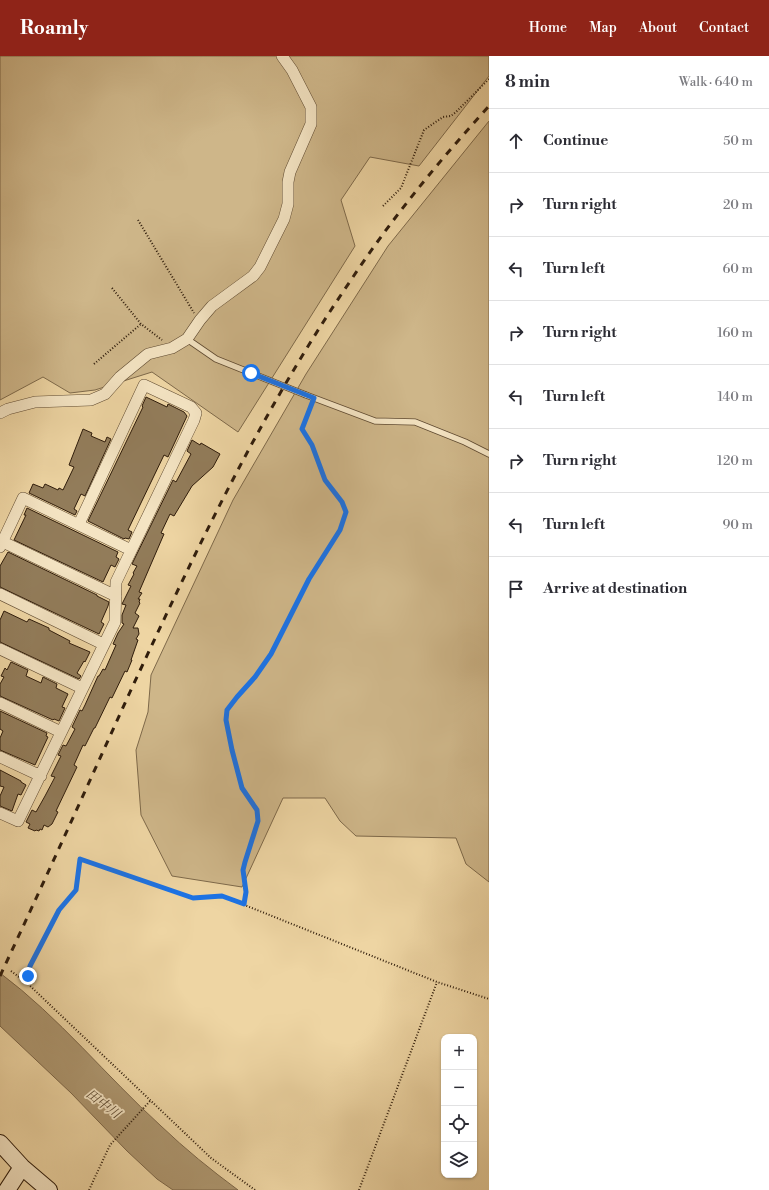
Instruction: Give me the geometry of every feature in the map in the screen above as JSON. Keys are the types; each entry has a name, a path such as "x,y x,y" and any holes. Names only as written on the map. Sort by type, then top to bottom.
{"main road":[{"path":"0,1143 22,1167 49,1190"},
{"path":"7,1190 22,1167"}],"street":[{"path":"0,413 8,409 35,402 91,400 98,398 105,394 120,377 148,354 170,348 187,339 212,306 253,276 269,250 284,219 288,204 288,182 290,172 312,124 311,107 292,70 282,56"},
{"path":"0,813 18,821 115,622 116,582 194,420 196,412 191,407 144,385 79,524"},
{"path":"116,596 1,544 23,498 131,550"},
{"path":"0,594 103,644"},
{"path":"0,649 82,688"},
{"path":"0,703 61,732"},
{"path":"0,757 41,776"}],"lane":[{"path":"187,339 216,359 306,395 375,421 416,422 465,442 489,454"}],"path":[{"path":"383,206 400,188 424,130 443,117 451,116 456,112 489,78"},
{"path":"138,220 200,320"},
{"path":"112,288 141,324 169,345 170,348"},
{"path":"94,364 141,324"},
{"path":"244,904 246,892 243,870 258,821 258,816 257,810 242,788 230,742 226,720 227,710 255,677 271,654 309,579 340,530 346,512 342,502 325,480 312,445 302,429 314,398"},
{"path":"27,983 30,966 59,910 76,890 80,859 193,898 222,896 437,982 489,999"},
{"path":"11,971 27,983 211,1158 255,1190"},
{"path":"359,1190 437,982"},
{"path":"89,1190 110,1144 150,1101"}],"shaded area":[{"path":"0,56 489,56 489,76 419,166 370,157 341,200 355,246 238,432 152,372 95,390 70,393 43,377 0,400"},
{"path":"489,121 489,882 466,864 456,838 356,836 340,821 325,798 283,798 242,887 172,876 141,815 136,750 148,712 151,675 233,500 306,374 388,246"}],"water":[{"name":"田中川","path":"0,973 42,1008 170,1135 238,1190 173,1190 157,1179 127,1151 71,1093 0,1026"}],"building":[{"path":"146,397 167,407 168,404 184,412 187,416 168,457 164,455 128,530 132,532 129,539 124,539 88,521 143,407 142,406"},
{"path":"83,429 92,433 91,436 105,442 107,437 111,439 85,496 81,494 74,509 77,511 75,515 29,493 33,484 43,488 45,484 58,490 59,488 63,490 74,467 69,465"},
{"path":"192,440 200,445 201,443 220,454 213,467 192,486 174,516 170,514 161,533 164,534 139,592 142,593 138,599 140,599 140,603 135,613 139,616 133,628 138,628 139,634 136,639 138,640 127,672 125,671 112,698 110,697 85,746 83,745 74,765 77,767 56,811 58,812 52,824 48,827 44,825 42,830 40,829 39,831 35,831 28,828 30,824 26,822 32,810 36,812 55,777 51,776 61,756 58,755 63,745 66,746 75,729 72,727 80,710 82,711 98,676 103,669 105,670 116,645 113,644 124,624 122,623 122,615 126,605 122,604 131,586 128,585 137,566 132,564 173,480 176,482 191,454 187,451"},
{"path":"27,508 118,552 116,557 119,559 115,567 111,565 103,582 14,540 26,515 24,515"},
{"path":"8,552 109,602 101,622 104,624 99,634 0,587 0,566"},
{"path":"4,611 27,622 29,619 49,628 49,630 70,641 69,643 90,652 77,673 81,676 79,679 0,642 0,620"},
{"path":"11,662 28,670 26,676 41,683 43,677 57,684 56,688 68,694 62,707 65,708 59,721 53,720 0,696 0,684 4,677 1,676 5,668 7,670"},
{"path":"0,711 47,733 46,736 48,737 35,765 0,750 0,738 3,731 0,729"},
{"path":"0,770 26,785 21,795 18,794 12,811 0,806 0,796 4,787 0,786"}],"railway":[{"path":"0,976 180,586 259,430 319,329 383,234 417,190 489,106"}],"route":[{"path":"28,976 30,966 59,910 76,890 80,859 193,898 222,896 244,904 246,892 243,870 258,821 257,810 242,788 226,720 227,710 255,677 271,654 309,579 340,530 346,512 342,502 325,480 312,445 302,429 314,398 251,373"}]}
